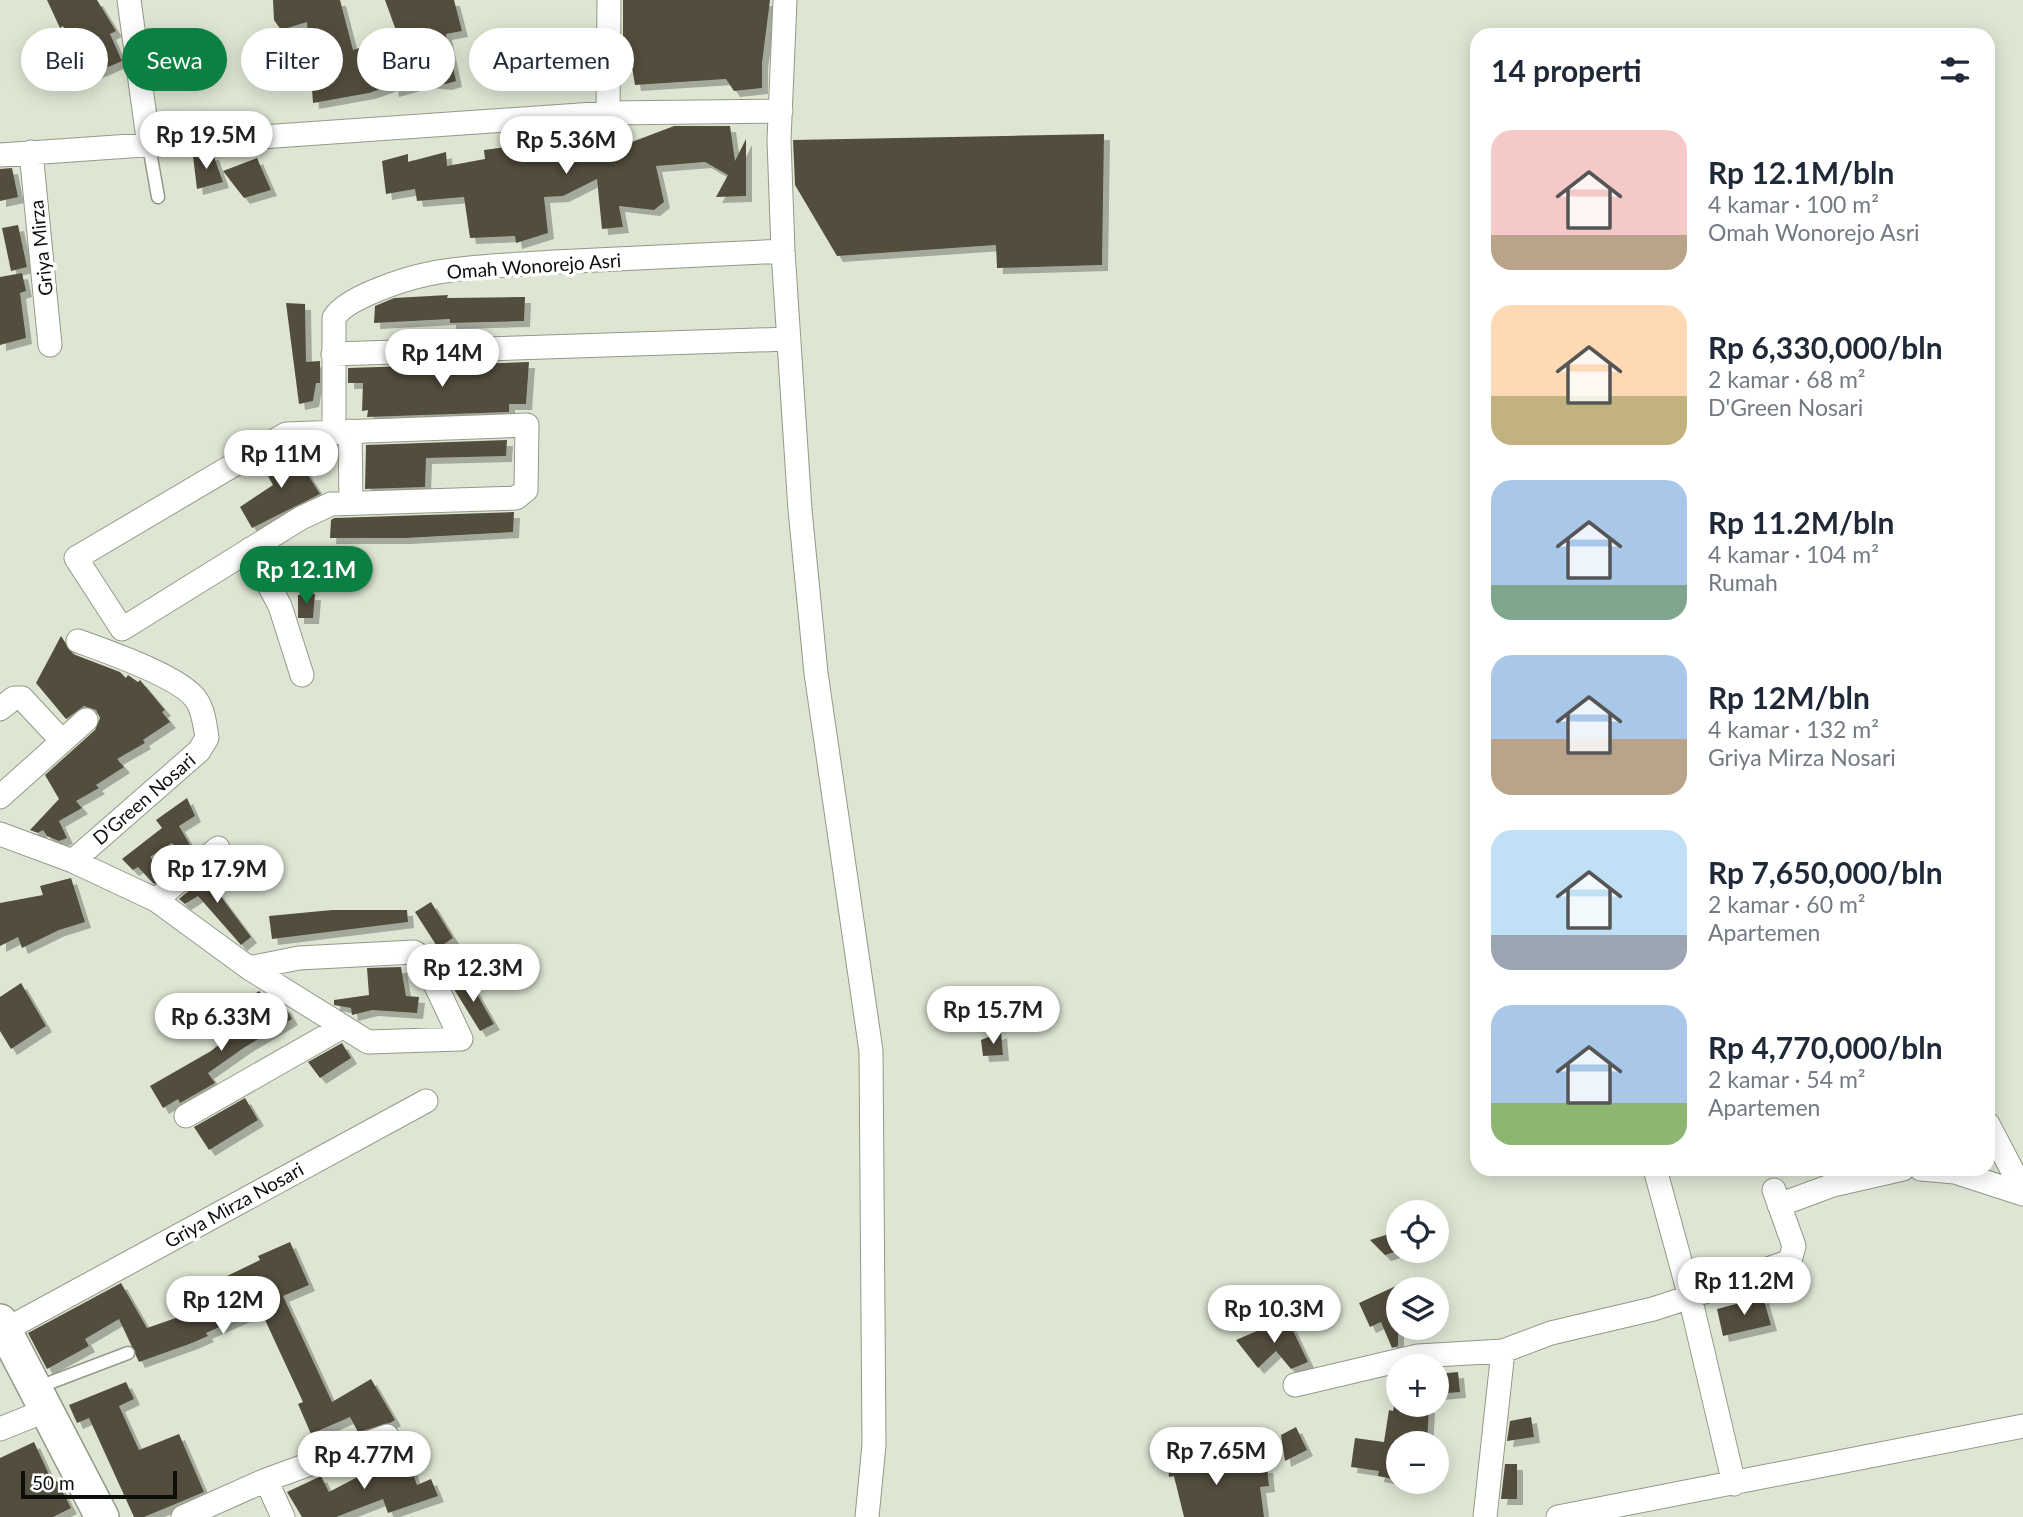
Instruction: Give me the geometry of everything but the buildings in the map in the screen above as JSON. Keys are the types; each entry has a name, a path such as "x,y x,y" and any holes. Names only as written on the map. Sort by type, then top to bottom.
{"street":[{"path":"129,0 149,146"},
{"path":"608,0 608,113"},
{"path":"785,0 781,111 783,251 800,510 816,673 871,1051 874,1445 866,1517"},
{"path":"0,155 608,113 781,111"},
{"name":"Griya Mirza","path":"31,152 50,345"},
{"name":"Omah Wonorejo Asri","path":"351,503 333,354 334,318 339,310 426,275 493,266 783,251"},
{"path":"333,354 789,339"},
{"path":"527,425 526,490 516,498 351,503 331,504 315,511 122,629 76,558 286,433 527,425"},
{"path":"250,549 280,606 302,675"},
{"name":"D'Green Nosari","path":"73,861 199,751 207,738 199,705 192,694 139,664 78,641"},
{"path":"0,709 14,698 22,698 62,741"},
{"path":"0,797 86,720"},
{"name":"D'Green Nosari","path":"0,834 73,861 156,900 248,968 368,1042 461,1039 423,958 414,952 299,958 248,968"},
{"path":"156,900 218,848"},
{"path":"186,1116 342,1027"},
{"name":"Griya Mirza Nosari","path":"2,1325 426,1101"},
{"path":"1995,1138 2023,1193"},
{"path":"1658,1176 1734,1483"},
{"path":"1295,1385 1418,1356 1503,1350 1551,1333 1653,1309 1790,1261 1794,1246 1777,1198 1872,1176"},
{"path":"1968,1176 2023,1193"},
{"path":"2,1325 102,1517"},
{"path":"1485,1517 1503,1350"},
{"path":"0,1429 41,1399"},
{"path":"1558,1517 1646,1510 1734,1483 2023,1426"},
{"path":"183,1517 266,1480 387,1436"},
{"path":"266,1480 283,1517"}],"lane":[{"path":"149,146 158,197"},
{"path":"41,1399 128,1353"}]}
